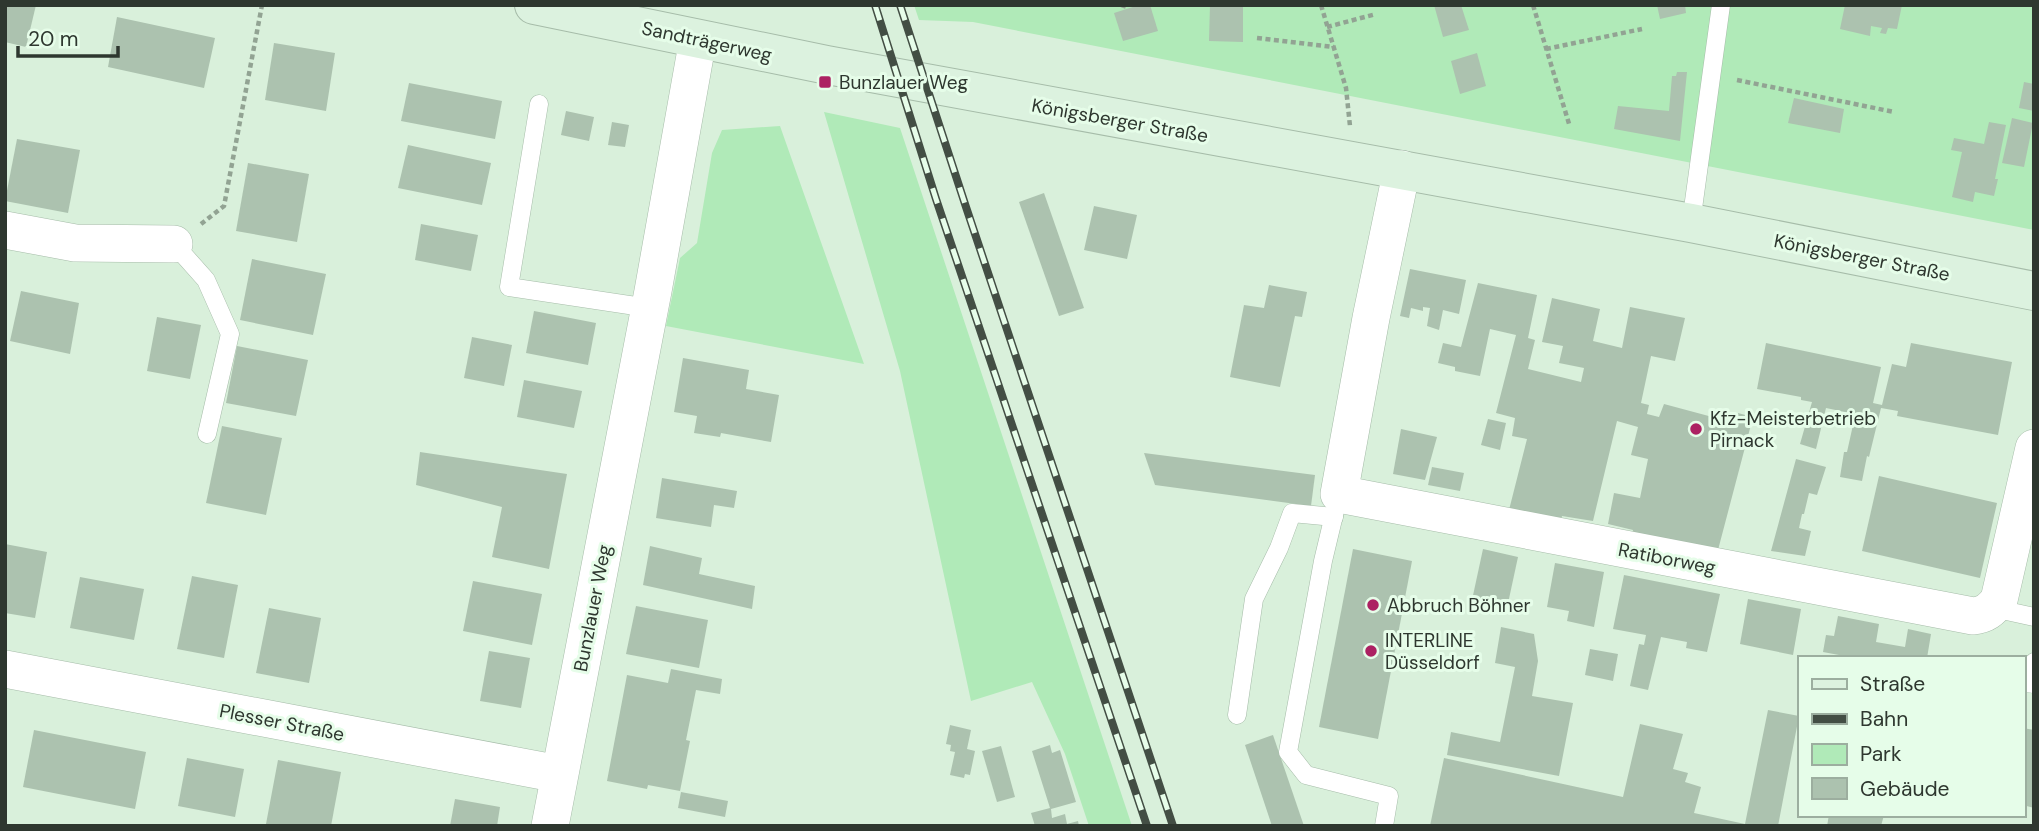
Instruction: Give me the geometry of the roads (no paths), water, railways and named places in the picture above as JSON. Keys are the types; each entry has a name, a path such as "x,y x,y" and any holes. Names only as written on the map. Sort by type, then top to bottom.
{"main road":[{"name":"Sandträgerweg","path":"534,5 839,67"},
{"name":"Königsberger Straße","path":"839,67 1691,223 2034,291"}],"street":[{"name":"Bunzlauer Weg","path":"550,826 698,39"},
{"path":"1336,506 1402,169"},
{"path":"5,230 75,243 174,244"},
{"path":"1993,608 1999,600 2034,448"},
{"name":"Ratiborweg","path":"1336,506 1959,614 1984,615 1993,608"},
{"name":"Plesser Straße","path":"5,669 559,774"}],"lane":[{"path":"1691,223 1721,5"},
{"path":"539,104 509,287 649,308"},
{"path":"174,244 206,281 230,334 207,434"},
{"path":"1237,715 1254,600 1292,513 1336,506 1323,561 1288,751 1306,775 1389,796 1384,826"},
{"name":"Ratiborweg","path":"1993,608 2034,617"},
{"path":"2034,662 2028,682 2034,684"}],"railway":[{"path":"875,5 936,199 1147,826"},
{"path":"900,5 1173,826"}],"place":[{"name":"Bunzlauer Weg","path":"825,82"},
{"name":"Kfz-Meisterbetrieb Pirnack","path":"1696,429"},
{"name":"Abbruch Böhner","path":"1373,605"},
{"name":"INTERLINE Düsseldorf","path":"1371,651"}]}
